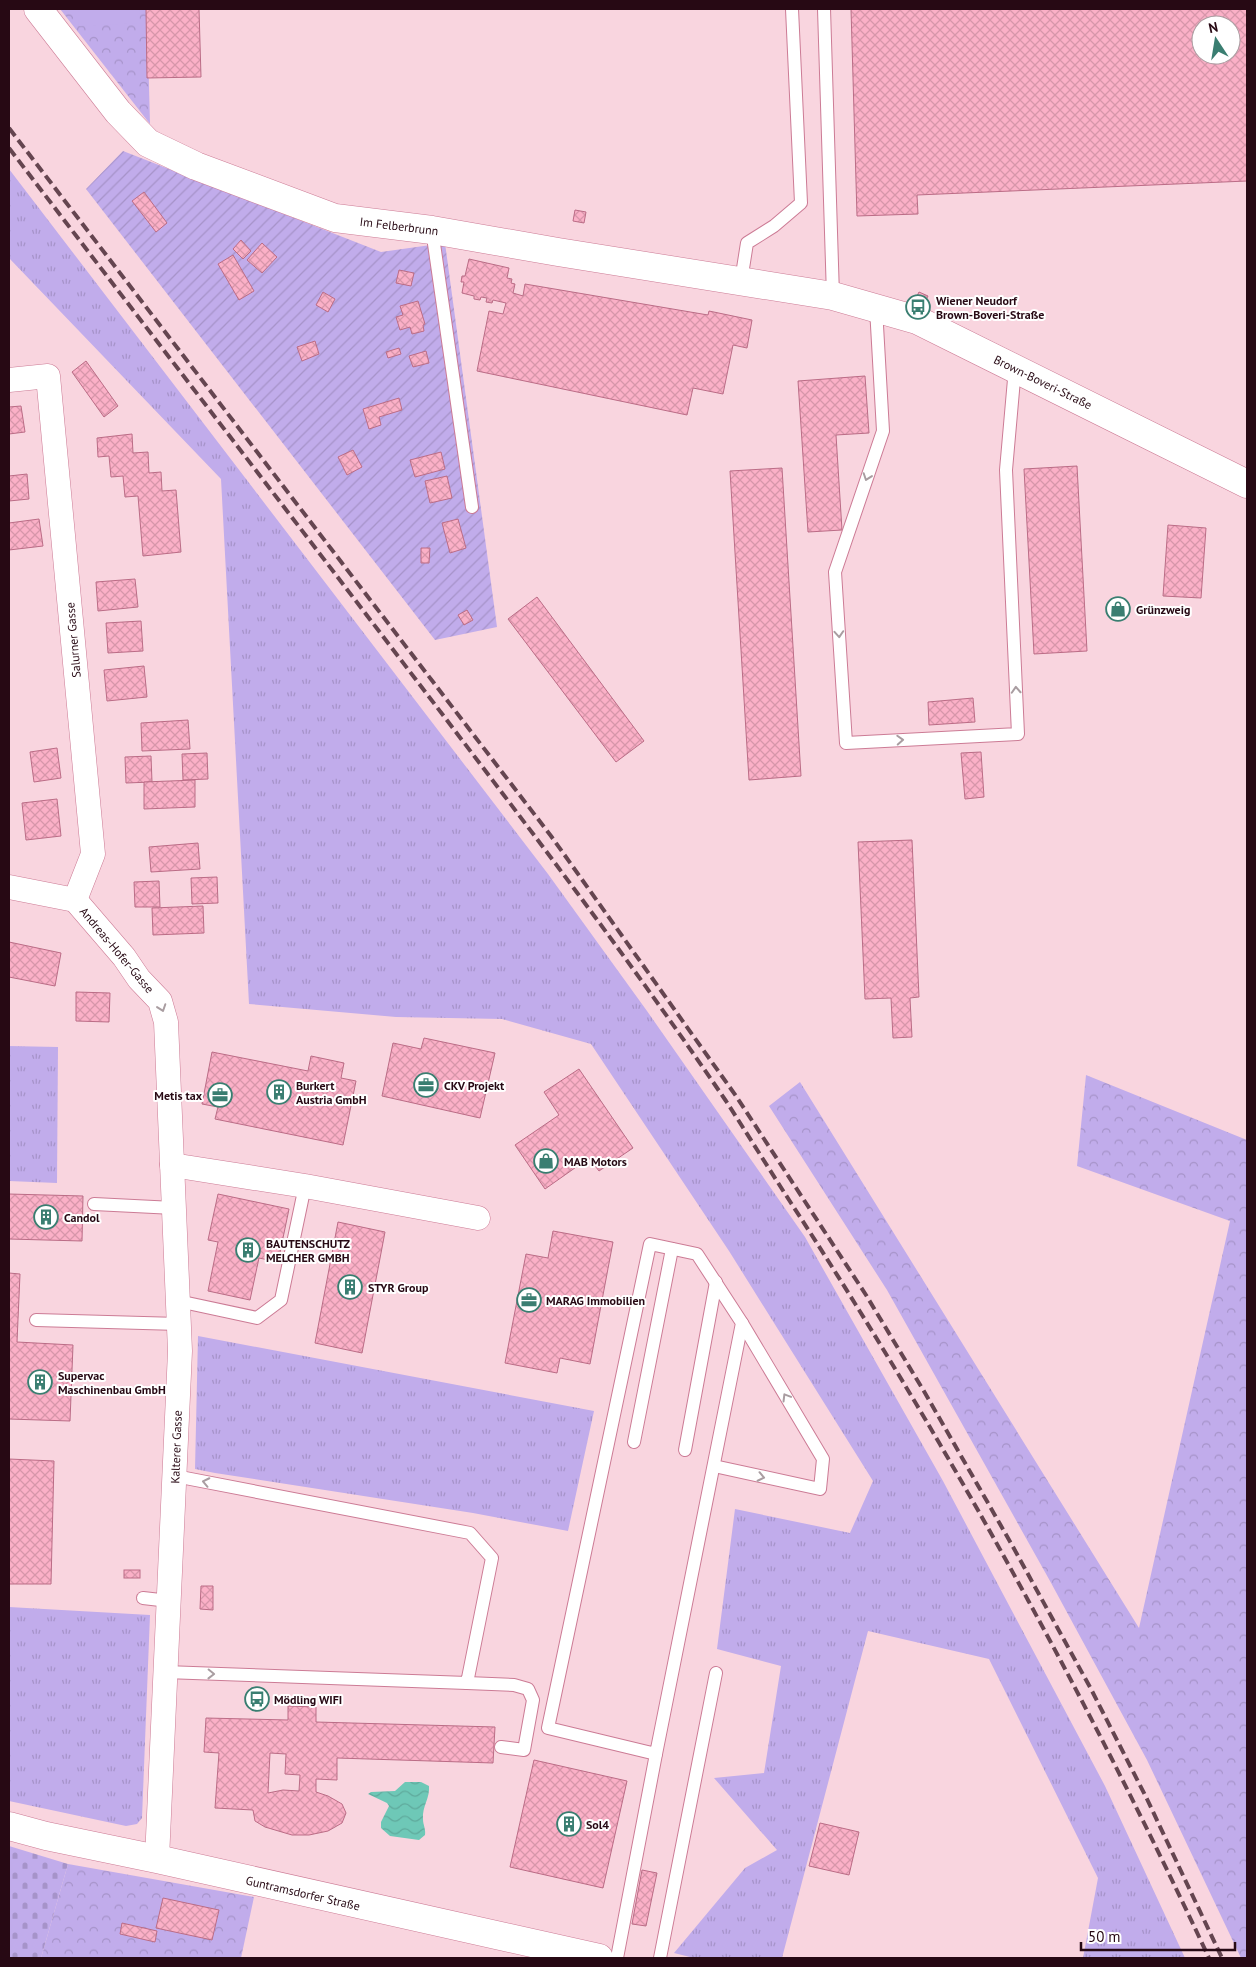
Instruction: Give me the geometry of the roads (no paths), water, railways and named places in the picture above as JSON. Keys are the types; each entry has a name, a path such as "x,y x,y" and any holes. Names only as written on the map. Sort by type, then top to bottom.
{"street":[{"name":"Im Felberbrunn","path":"38,9 118,112 148,143 196,166 335,218 432,230 568,254 832,296"},
{"name":"Brown-Boveri-Straße","path":"832,296 916,320 1247,484"},
{"name":"Salurner Gasse","path":"9,380 48,376 93,854 75,900"},
{"name":"Andreas-Hofer-Gasse","path":"9,888 75,900 124,957 139,979 160,1001 168,1036"},
{"name":"Kalterer Gasse","path":"157,1859 180,1351 168,1036"},
{"path":"172,1165 305,1186 478,1218"},
{"name":"Guntramsdorfer Straße","path":"9,1826 46,1836 598,1958"}],"lane":[{"path":"741,281 747,243 774,226 801,203 792,9"},
{"path":"824,9 832,296"},
{"path":"432,230 472,507"},
{"path":"876,308 883,431 835,572 846,742 1018,734 1006,470 1015,368"},
{"path":"178,1300 257,1318 281,1300 305,1186"},
{"path":"94,1204 174,1208"},
{"path":"656,1754 548,1728 650,1244 697,1254 742,1323 823,1459 820,1489 714,1466"},
{"path":"634,1442 672,1249"},
{"path":"684,1450 716,1282"},
{"path":"36,1320 179,1324"},
{"path":"617,1958 742,1323"},
{"path":"175,1476 470,1533 492,1558 467,1683"},
{"path":"144,1598 169,1601"},
{"path":"165,1672 514,1685 528,1689 533,1700 524,1750 501,1747"},
{"path":"660,1958 716,1673"}],"water":[{"path":"405,1782 421,1782 429,1786 423,1814 425,1835 419,1840 390,1836 381,1828 381,1822 389,1806 387,1803 368,1794 371,1792 395,1791"}],"railway":[{"path":"9,128 551,836 736,1096 866,1295 925,1393 1012,1545 1091,1689 1147,1799 1222,1958"},
{"path":"9,148 517,813 644,984 726,1101 849,1294 905,1386 1013,1573 1065,1668 1114,1764 1209,1958"}],"place":[{"name":"Wiener Neudorf Brown-Boveri-Straße","path":"918,307"},
{"name":"Grünzweig","path":"1118,609"},
{"name":"CKV Projekt","path":"426,1085"},
{"name":"Burkert Austria GmbH","path":"279,1092"},
{"name":"Metis tax","path":"220,1095"},
{"name":"MAB Motors","path":"546,1161"},
{"name":"Candol","path":"46,1217"},
{"name":"BAUTENSCHUTZ MELCHER GMBH","path":"248,1250"},
{"name":"STYR Group","path":"350,1287"},
{"name":"MARAG Immobilien","path":"529,1300"},
{"name":"Supervac Maschinenbau GmbH","path":"40,1382"},
{"name":"Mödling WIFI","path":"257,1699"},
{"name":"Sol4","path":"569,1824"}]}
